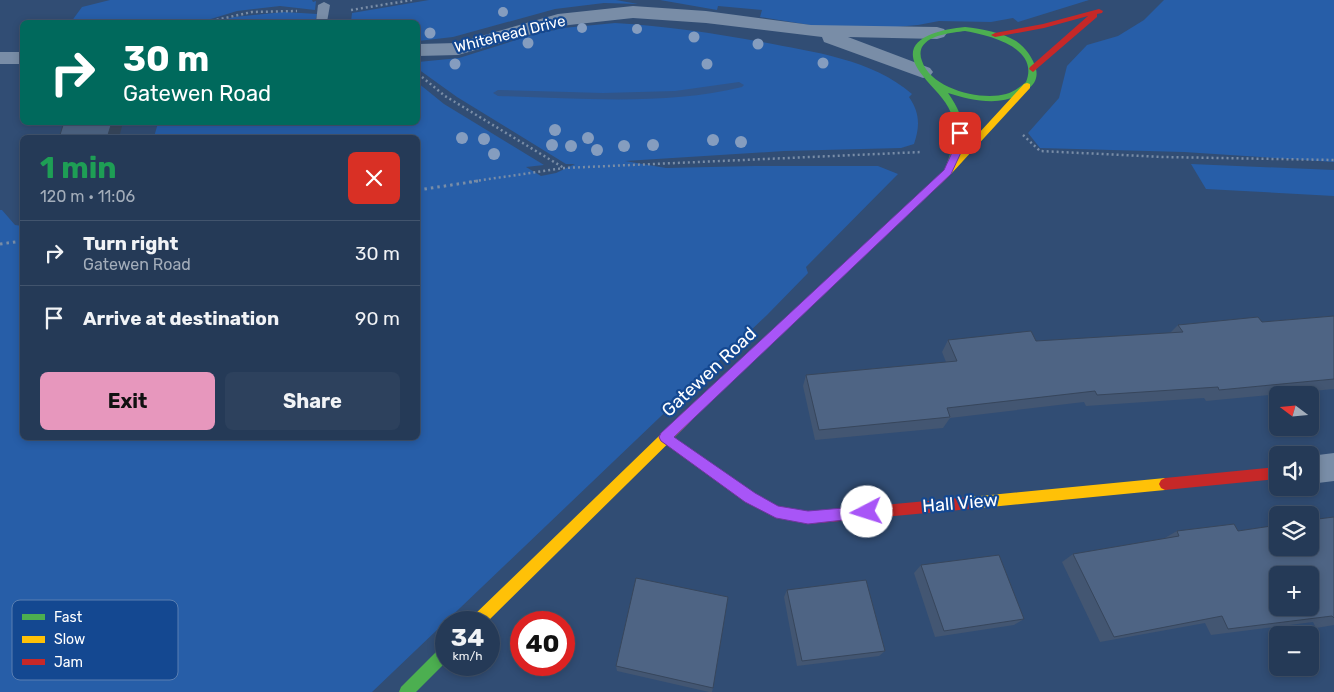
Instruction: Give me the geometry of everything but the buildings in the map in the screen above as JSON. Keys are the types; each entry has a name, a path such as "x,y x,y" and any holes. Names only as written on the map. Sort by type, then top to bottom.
{"main road":[{"name":"Gatewen Road","path":"995,35 1044,26 1103,8 1033,69"},
{"name":"Gatewen Road","path":"488,611 665,437 948,172 1002,114 1032,78 1033,69 1029,59 1021,49 995,35 965,29 937,33"},
{"path":"937,33 925,39 918,49 917,60 929,78 950,91 985,99 1009,95 1027,86"},
{"name":"Gatewen Road","path":"929,78 952,101 960,119 960,146 948,172"},
{"name":"Hall View","path":"665,437 750,498 776,512 808,518 1269,474"},
{"path":"406,692 435,663"}],"street":[{"name":"Whitehead Drive","path":"420,50 458,49 558,20 633,12 706,16 811,31 937,33"},
{"name":"Whitehead Drive","path":"811,31 929,78"},
{"path":"0,58 20,58"},
{"path":"1319,469 1334,467"}],"lane":[{"path":"321,20 324,5"}],"path":[{"path":"420,76 445,96 564,168"},
{"path":"1002,114 1040,151 1164,157 1334,160"},
{"path":"420,190 564,168 929,151"},
{"path":"0,244 20,241"}],"shaded area":[{"path":"110,0 316,1 315,10 280,6 237,11 208,20 72,20 82,7"},
{"path":"429,0 616,0 638,4 604,3 555,9 453,37 420,41 420,20 351,20 352,13"},
{"path":"660,0 1089,0 1018,22 1013,18 991,22 939,21 885,28 816,26 760,17 762,10 718,6 717,10"},
{"path":"1164,0 1334,0 1334,162 1184,152 1040,148 1028,133 1059,98 1067,66 1087,45 1118,36 1144,20"},
{"path":"284,12 317,14 316,20 223,20 234,17"},
{"path":"615,23 707,33 841,59 879,73 896,82 912,94 909,97 913,103 918,120 914,144 901,148 784,151 625,161 666,168 878,166 898,174 806,267 808,273 767,315 457,611 435,611 435,632 372,692 0,692 0,210 15,225 20,226 20,440 420,440 420,135 155,135 157,125 420,125 420,85 444,104 544,165 526,167 541,176 556,173 575,164 566,164 457,97 420,70 420,62 459,58 532,35 563,28"},
{"path":"1191,164 1334,170 1334,196 1206,189"}],"waterway":[{"path":"498,93 603,96 675,94 739,85"}],"traffic: fast":[{"path":"965,29 1004,38 1021,49 1027,56 1032,68 1032,78 1029,84 1020,92 1007,97 978,98 948,90 927,76 919,64 916,54 918,46 924,40 943,32 965,29"},
{"path":"936,84 945,94 959,122 958,142 951,166"},
{"path":"694,410 930,189"},
{"path":"406,692 435,663"}],"traffic: slow":[{"path":"930,189 1027,86"},
{"path":"488,611 694,410"},
{"path":"970,503 1165,484"}],"traffic: jam":[{"path":"995,35 1044,26 1099,11"},
{"path":"1033,69 1094,15"},
{"path":"665,437 750,498 776,512 808,518 970,503"},
{"path":"1165,484 1269,474"}],"route":[{"path":"867,512 808,518 776,512 750,498 665,437 948,172 960,146 960,133"}]}
